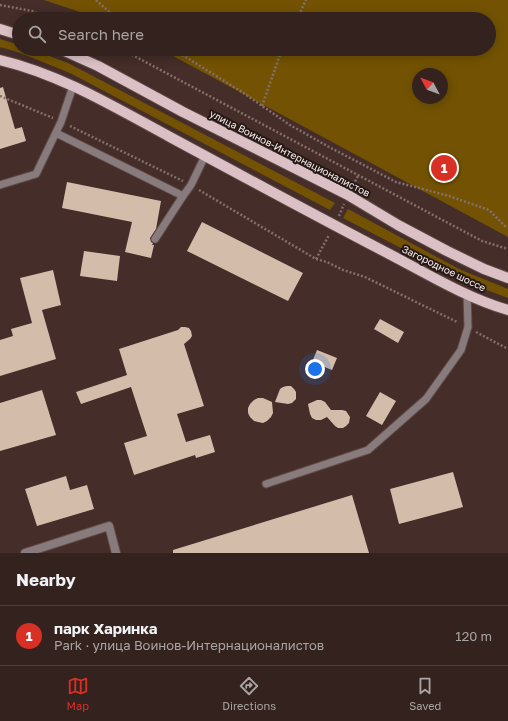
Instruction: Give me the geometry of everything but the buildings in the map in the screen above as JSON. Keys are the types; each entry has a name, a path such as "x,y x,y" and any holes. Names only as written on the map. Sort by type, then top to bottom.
{"main road":[{"path":"0,29 12,33"},
{"name":"улица Воинов-Интернационалистов","path":"76,56 98,66 183,112 348,195 398,225 447,251 484,269 508,278"},
{"path":"0,60 40,72 73,86 206,156"},
{"name":"Загородное шоссе","path":"206,156 467,294 508,310"}],"street":[{"path":"25,553 109,526 116,553"}],"lane":[{"path":"0,185 36,174 61,122 73,86"},
{"path":"56,133 183,196"},
{"path":"155,239 191,185 206,156"},
{"path":"266,484 368,450 426,399 461,350 468,327 467,294"}],"path":[{"path":"96,0 109,12"},
{"path":"300,12 306,0"},
{"path":"0,5 34,12"},
{"path":"134,56 482,241 508,249"},
{"path":"184,56 242,92 290,125 396,182 449,196 489,210 505,226 508,227"},
{"path":"262,106 280,56"},
{"path":"0,96 61,122 191,185 316,259 365,277 468,327 508,349"}],"shaded area":[{"path":"44,0 508,0 508,237 173,56 496,56 496,12 80,12"},
{"path":"0,39 12,43 12,50 0,47"},
{"path":"29,56 50,56 68,63 335,203 330,210 70,73"},
{"path":"348,209 459,269 508,289 508,298 455,276 343,218"}],"place":[{"name":"парк Харинка","path":"444,168"}]}
